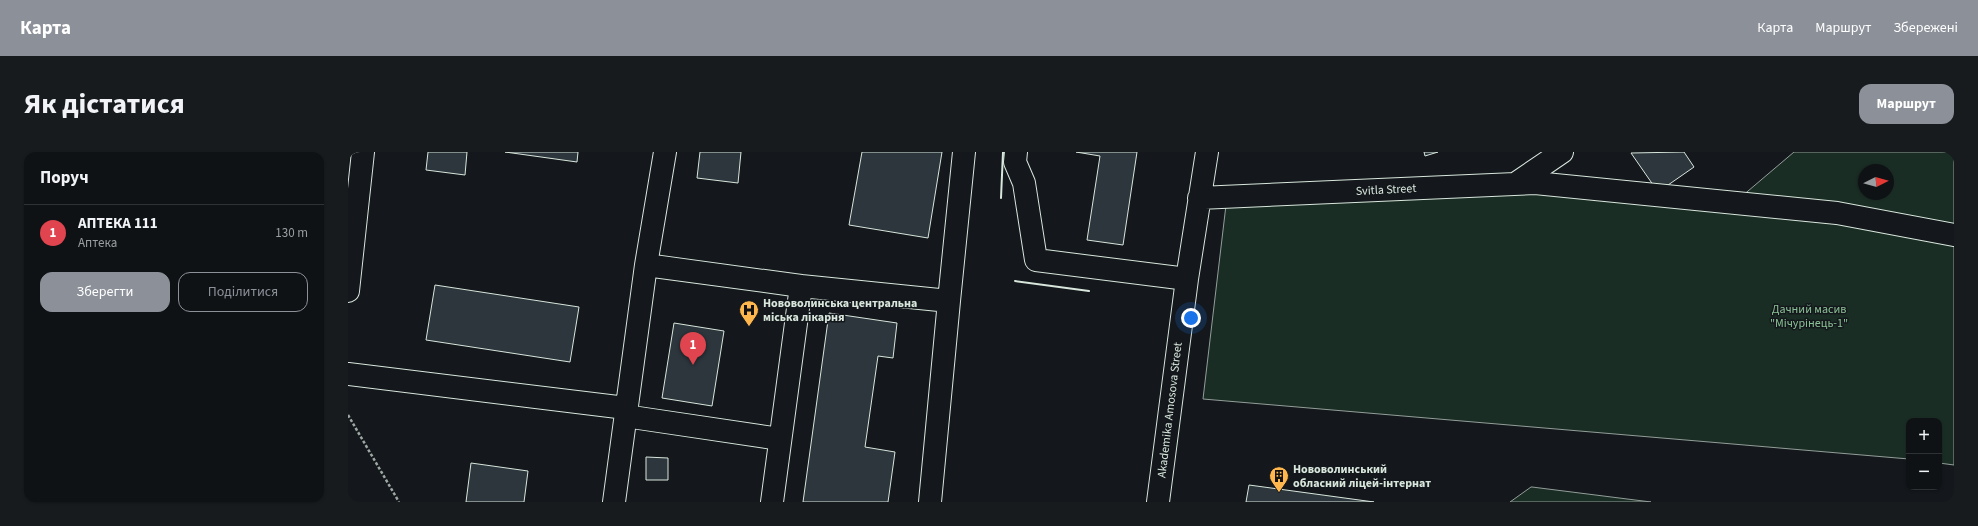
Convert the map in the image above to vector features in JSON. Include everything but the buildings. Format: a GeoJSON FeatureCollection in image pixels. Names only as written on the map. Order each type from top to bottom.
{"type":"FeatureCollection","features":[{"type":"Feature","properties":{"kind":"street"},"geometry":{"type":"LineString","coordinates":[[348,291],[363,152]]}},
{"type":"Feature","properties":{"kind":"street"},"geometry":{"type":"LineString","coordinates":[[614,502],[646,265],[664,152]]}},
{"type":"Feature","properties":{"kind":"street"},"geometry":{"type":"LineString","coordinates":[[930,502],[964,152]]}},
{"type":"Feature","properties":{"kind":"street"},"geometry":{"type":"LineString","coordinates":[[1016,152],[1015,162],[1024,183],[1036,260],[1187,279]]}},
{"type":"Feature","properties":{"kind":"street","name":"Akademika Amosova Street"},"geometry":{"type":"LineString","coordinates":[[1158,502],[1187,279],[1207,152]]}},
{"type":"Feature","properties":{"kind":"street"},"geometry":{"type":"LineString","coordinates":[[1515,184],[1562,152]]}},
{"type":"Feature","properties":{"kind":"street","name":"Svitla Street"},"geometry":{"type":"LineString","coordinates":[[1199,198],[1535,183],[1837,213],[1954,235]]}},
{"type":"Feature","properties":{"kind":"street"},"geometry":{"type":"LineString","coordinates":[[646,265],[801,286],[949,301]]}},
{"type":"Feature","properties":{"kind":"street"},"geometry":{"type":"LineString","coordinates":[[772,502],[801,286]]}},
{"type":"Feature","properties":{"kind":"street"},"geometry":{"type":"LineString","coordinates":[[348,374],[626,412],[780,439]]}},
{"type":"Feature","properties":{"kind":"path"},"geometry":{"type":"LineString","coordinates":[[348,415],[399,502]]}},
{"type":"Feature","properties":{"kind":"green space","name":"Дачний масив \"Мічурінець-1\""},"geometry":{"type":"Polygon","coordinates":[[[1794,152],[1954,152],[1954,465],[1942,463],[1942,418],[1906,418],[1906,459],[1203,399],[1226,205],[1531,193],[1728,208],[1794,152]]]}},
{"type":"Feature","properties":{"kind":"green space"},"geometry":{"type":"Polygon","coordinates":[[[1532,487],[1651,502],[1510,502],[1532,487]]]}},
{"type":"Feature","properties":{"kind":"wall"},"geometry":{"type":"LineString","coordinates":[[1001,198],[1003,152]]}},
{"type":"Feature","properties":{"kind":"wall"},"geometry":{"type":"LineString","coordinates":[[1015,281],[1089,291]]}},
{"type":"Feature","properties":{"kind":"place","name":"Нововолинська центральна міська лікарня"},"geometry":{"type":"Point","coordinates":[749,327]}},
{"type":"Feature","properties":{"kind":"place","name":"АПТЕКА 111"},"geometry":{"type":"Point","coordinates":[693,365]}},
{"type":"Feature","properties":{"kind":"place","name":"Нововолинський обласний ліцей-інтернат"},"geometry":{"type":"Point","coordinates":[1279,493]}}]}
